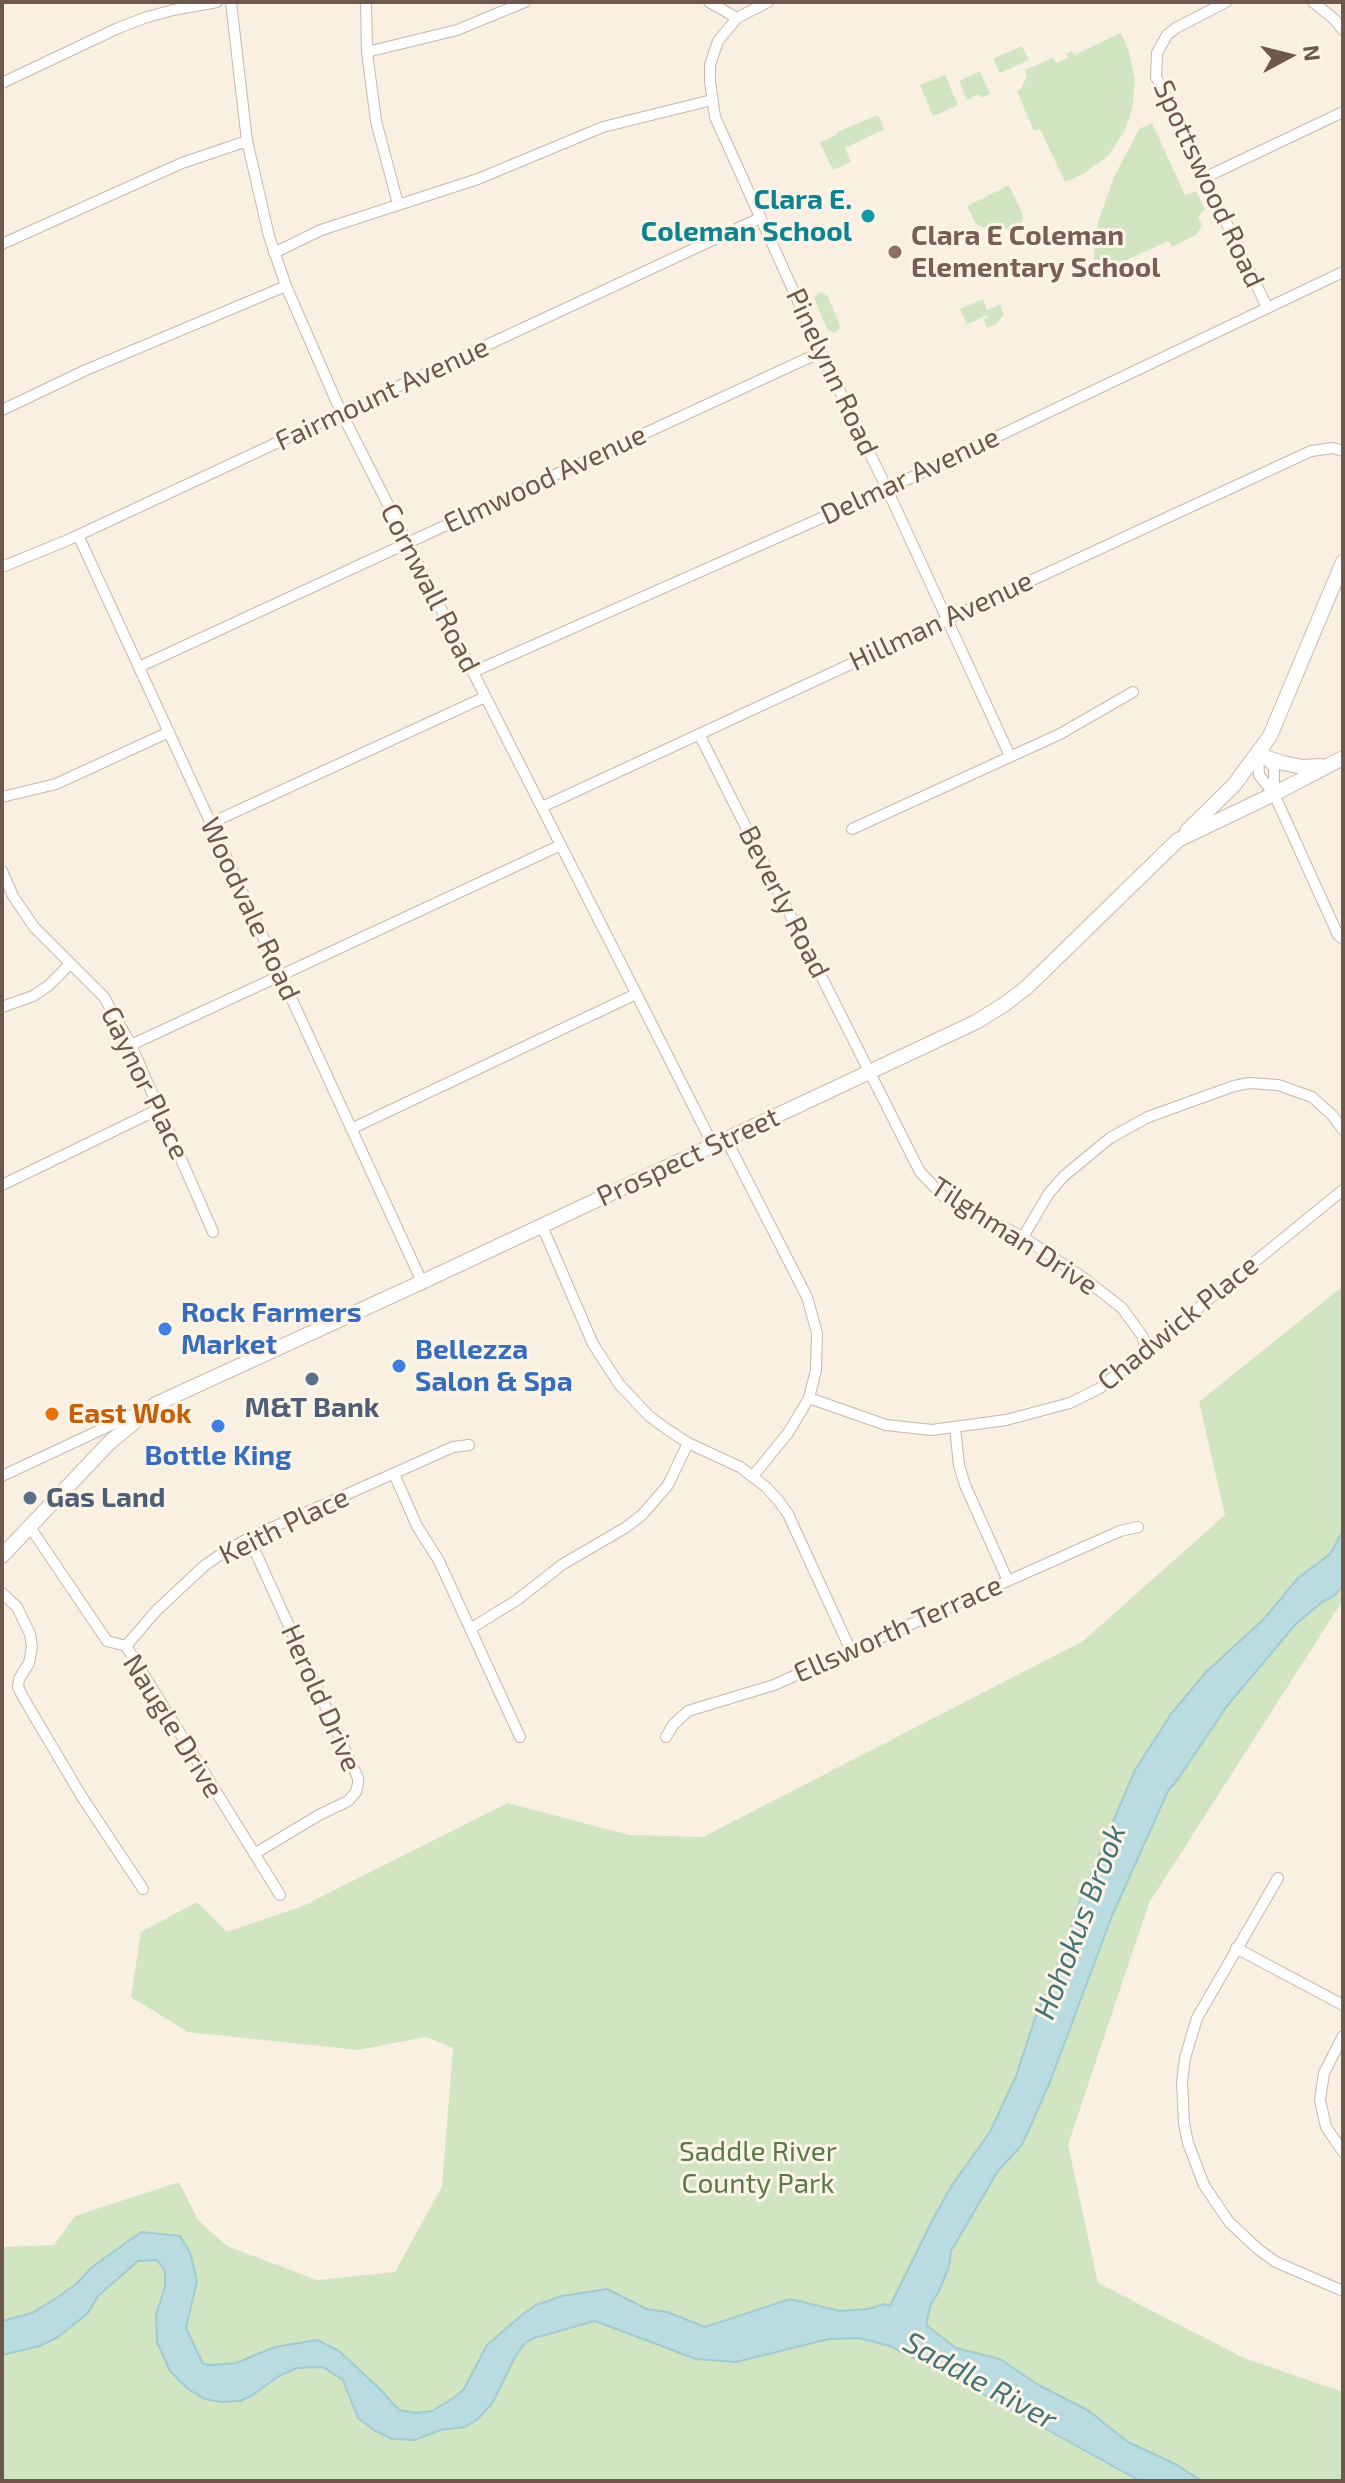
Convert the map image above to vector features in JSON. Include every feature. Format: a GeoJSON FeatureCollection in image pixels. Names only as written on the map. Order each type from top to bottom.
{"type":"FeatureCollection","features":[{"type":"Feature","properties":{"kind":"main road"},"geometry":{"type":"LineString","coordinates":[[1178,840],[1234,785],[1258,755],[1279,716],[1343,562]]}},
{"type":"Feature","properties":{"kind":"main road"},"geometry":{"type":"LineString","coordinates":[[1258,755],[1303,767],[1326,766]]}},
{"type":"Feature","properties":{"kind":"main road","name":"Prospect Street"},"geometry":{"type":"LineString","coordinates":[[156,1404],[976,1022],[1027,987],[1178,840],[1343,758]]}},
{"type":"Feature","properties":{"kind":"main road"},"geometry":{"type":"LineString","coordinates":[[2,1556],[109,1443],[156,1404]]}},
{"type":"Feature","properties":{"kind":"street"},"geometry":{"type":"LineString","coordinates":[[2,83],[144,18],[217,2]]}},
{"type":"Feature","properties":{"kind":"street","name":"Cornwall Road"},"geometry":{"type":"LineString","coordinates":[[231,2],[247,141],[256,188],[286,286],[341,412],[636,994],[807,1297],[813,1315],[818,1354],[809,1398],[788,1433],[753,1476]]}},
{"type":"Feature","properties":{"kind":"street"},"geometry":{"type":"LineString","coordinates":[[366,2],[367,52],[376,121],[398,204]]}},
{"type":"Feature","properties":{"kind":"street"},"geometry":{"type":"LineString","coordinates":[[367,52],[457,30],[525,2]]}},
{"type":"Feature","properties":{"kind":"street"},"geometry":{"type":"LineString","coordinates":[[709,2],[737,18]]}},
{"type":"Feature","properties":{"kind":"street","name":"Pinelynn Road"},"geometry":{"type":"LineString","coordinates":[[768,2],[737,18],[725,30],[713,53],[710,65],[715,117],[1010,756]]}},
{"type":"Feature","properties":{"kind":"street","name":"Spottswood Road"},"geometry":{"type":"LineString","coordinates":[[1226,2],[1167,35],[1155,63],[1156,77],[1267,307]]}},
{"type":"Feature","properties":{"kind":"street"},"geometry":{"type":"LineString","coordinates":[[1313,2],[1343,30]]}},
{"type":"Feature","properties":{"kind":"street"},"geometry":{"type":"LineString","coordinates":[[274,253],[321,230],[478,179],[603,127],[712,100]]}},
{"type":"Feature","properties":{"kind":"street"},"geometry":{"type":"LineString","coordinates":[[1204,178],[1343,112]]}},
{"type":"Feature","properties":{"kind":"street"},"geometry":{"type":"LineString","coordinates":[[2,244],[182,163],[247,141]]}},
{"type":"Feature","properties":{"kind":"street","name":"Fairmount Avenue"},"geometry":{"type":"LineString","coordinates":[[2,567],[41,553],[760,218]]}},
{"type":"Feature","properties":{"kind":"street","name":"Delmar Avenue"},"geometry":{"type":"LineString","coordinates":[[473,672],[887,489],[1343,272]]}},
{"type":"Feature","properties":{"kind":"street"},"geometry":{"type":"LineString","coordinates":[[2,410],[86,370],[286,286]]}},
{"type":"Feature","properties":{"kind":"street","name":"Elmwood Avenue"},"geometry":{"type":"LineString","coordinates":[[139,667],[821,352]]}},
{"type":"Feature","properties":{"kind":"street","name":"Hillman Avenue"},"geometry":{"type":"LineString","coordinates":[[542,807],[1311,451],[1333,448],[1343,451]]}},
{"type":"Feature","properties":{"kind":"street","name":"Woodvale Road"},"geometry":{"type":"LineString","coordinates":[[78,535],[422,1282]]}},
{"type":"Feature","properties":{"kind":"street"},"geometry":{"type":"LineString","coordinates":[[852,829],[1060,734],[1133,692]]}},
{"type":"Feature","properties":{"kind":"street"},"geometry":{"type":"LineString","coordinates":[[211,823],[485,697]]}},
{"type":"Feature","properties":{"kind":"street"},"geometry":{"type":"LineString","coordinates":[[2,797],[56,784],[169,732]]}},
{"type":"Feature","properties":{"kind":"street","name":"Beverly Road"},"geometry":{"type":"LineString","coordinates":[[699,734],[870,1071]]}},
{"type":"Feature","properties":{"kind":"street"},"geometry":{"type":"LineString","coordinates":[[1258,755],[1274,767],[1274,794],[1338,935],[1343,939]]}},
{"type":"Feature","properties":{"kind":"street"},"geometry":{"type":"LineString","coordinates":[[131,1045],[561,845]]}},
{"type":"Feature","properties":{"kind":"street","name":"Gaynor Place"},"geometry":{"type":"LineString","coordinates":[[2,871],[23,914],[104,997],[131,1045],[213,1232]]}},
{"type":"Feature","properties":{"kind":"street"},"geometry":{"type":"LineString","coordinates":[[2,1007],[33,996],[70,964]]}},
{"type":"Feature","properties":{"kind":"street"},"geometry":{"type":"LineString","coordinates":[[351,1129],[636,994]]}},
{"type":"Feature","properties":{"kind":"street","name":"Tilghman Drive"},"geometry":{"type":"LineString","coordinates":[[870,1071],[910,1157],[932,1186],[945,1198],[1023,1237],[1085,1279],[1122,1308],[1143,1337],[1145,1350]]}},
{"type":"Feature","properties":{"kind":"street"},"geometry":{"type":"LineString","coordinates":[[1023,1237],[1049,1193],[1064,1176],[1110,1138],[1148,1117],[1234,1086],[1249,1083],[1278,1085],[1312,1097],[1343,1130]]}},
{"type":"Feature","properties":{"kind":"street"},"geometry":{"type":"LineString","coordinates":[[2,1185],[159,1109]]}},
{"type":"Feature","properties":{"kind":"street","name":"Chadwick Place"},"geometry":{"type":"LineString","coordinates":[[809,1398],[886,1425],[909,1429],[955,1428],[1006,1420],[1070,1403],[1100,1388],[1343,1190]]}},
{"type":"Feature","properties":{"kind":"street"},"geometry":{"type":"LineString","coordinates":[[542,1226],[605,1365],[649,1416],[688,1443],[753,1476],[772,1493],[788,1514],[851,1651]]}},
{"type":"Feature","properties":{"kind":"street","name":"Prospect Street"},"geometry":{"type":"LineString","coordinates":[[2,1476],[156,1404]]}},
{"type":"Feature","properties":{"kind":"street"},"geometry":{"type":"LineString","coordinates":[[955,1428],[959,1465],[965,1485],[1008,1581]]}},
{"type":"Feature","properties":{"kind":"street"},"geometry":{"type":"LineString","coordinates":[[470,1629],[517,1600],[563,1564],[642,1515],[668,1485],[688,1443]]}},
{"type":"Feature","properties":{"kind":"street","name":"Keith Place"},"geometry":{"type":"LineString","coordinates":[[126,1646],[156,1611],[204,1566],[249,1538],[453,1447],[469,1445]]}},
{"type":"Feature","properties":{"kind":"street"},"geometry":{"type":"LineString","coordinates":[[394,1474],[417,1526],[439,1561],[520,1737]]}},
{"type":"Feature","properties":{"kind":"street","name":"Naugle Drive"},"geometry":{"type":"LineString","coordinates":[[30,1527],[107,1641],[126,1646],[280,1895]]}},
{"type":"Feature","properties":{"kind":"street","name":"Ellsworth Terrace"},"geometry":{"type":"LineString","coordinates":[[666,1737],[673,1725],[688,1711],[774,1685],[1120,1531],[1138,1527]]}},
{"type":"Feature","properties":{"kind":"street","name":"Herold Drive"},"geometry":{"type":"LineString","coordinates":[[249,1538],[358,1778],[356,1792],[348,1801],[254,1854]]}},
{"type":"Feature","properties":{"kind":"street"},"geometry":{"type":"LineString","coordinates":[[2,1593],[17,1607],[30,1634],[32,1647],[29,1663],[19,1679],[18,1687],[82,1797],[143,1889]]}},
{"type":"Feature","properties":{"kind":"street"},"geometry":{"type":"LineString","coordinates":[[1278,1878],[1204,2002],[1190,2037],[1182,2082],[1183,2113],[1196,2166],[1215,2203],[1244,2237],[1276,2262],[1343,2291]]}},
{"type":"Feature","properties":{"kind":"street"},"geometry":{"type":"LineString","coordinates":[[1236,1948],[1343,2005]]}},
{"type":"Feature","properties":{"kind":"street"},"geometry":{"type":"LineString","coordinates":[[1343,2036],[1324,2073],[1320,2100],[1326,2127],[1343,2152]]}},
{"type":"Feature","properties":{"kind":"green space"},"geometry":{"type":"Polygon","coordinates":[[[1121,33],[1129,51],[1135,81],[1132,110],[1124,132],[1108,156],[1083,174],[1065,182],[1040,129],[1034,131],[1017,91],[1027,76],[1025,70],[1053,58],[1056,63],[1068,58],[1066,54],[1072,51],[1074,55],[1121,33]]]}},
{"type":"Feature","properties":{"kind":"green space"},"geometry":{"type":"Polygon","coordinates":[[[1022,46],[1029,60],[1000,73],[993,59],[1022,46]]]}},
{"type":"Feature","properties":{"kind":"green space"},"geometry":{"type":"Polygon","coordinates":[[[980,71],[990,94],[981,98],[979,94],[967,100],[959,81],[980,71]]]}},
{"type":"Feature","properties":{"kind":"green space"},"geometry":{"type":"Polygon","coordinates":[[[945,75],[958,105],[933,116],[920,85],[945,75]]]}},
{"type":"Feature","properties":{"kind":"green space"},"geometry":{"type":"Polygon","coordinates":[[[878,115],[884,129],[845,148],[851,162],[833,170],[820,143],[837,132],[878,115]]]}},
{"type":"Feature","properties":{"kind":"green space"},"geometry":{"type":"Polygon","coordinates":[[[1152,123],[1185,195],[1196,191],[1205,209],[1198,217],[1202,225],[1196,235],[1172,247],[1168,241],[1095,275],[1094,243],[1098,222],[1114,177],[1139,129],[1152,123]]]}},
{"type":"Feature","properties":{"kind":"green space"},"geometry":{"type":"Polygon","coordinates":[[[1009,185],[1023,215],[1022,222],[995,233],[976,224],[967,206],[1009,185]]]}},
{"type":"Feature","properties":{"kind":"green space"},"geometry":{"type":"Polygon","coordinates":[[[820,292],[827,295],[838,320],[840,328],[835,333],[827,329],[817,306],[814,297],[820,292]]]}},
{"type":"Feature","properties":{"kind":"green space"},"geometry":{"type":"Polygon","coordinates":[[[983,299],[987,310],[1000,304],[1004,315],[987,328],[983,319],[988,315],[967,324],[960,309],[983,299]]]}},
{"type":"Feature","properties":{"kind":"green space","name":"Saddle River County Park"},"geometry":{"type":"Polygon","coordinates":[[[1343,1286],[1343,1600],[1149,1903],[1068,2145],[1098,2283],[1244,2358],[1343,2392],[1343,2481],[2,2481],[2,2247],[54,2245],[75,2216],[179,2182],[198,2220],[227,2246],[317,2280],[395,2272],[442,2186],[453,2048],[426,2037],[358,2050],[188,2032],[131,1997],[141,1932],[197,1902],[227,1932],[303,1906],[508,1803],[629,1835],[703,1837],[1083,1641],[1225,1515],[1199,1402],[1343,1286]]]}},
{"type":"Feature","properties":{"kind":"water"},"geometry":{"type":"Polygon","coordinates":[[[1343,1531],[1343,1585],[1335,1595],[1295,1625],[1227,1706],[1168,1791],[1112,1916],[1050,2082],[1022,2145],[998,2171],[951,2251],[949,2267],[931,2304],[926,2325],[956,2348],[1000,2359],[1037,2384],[1089,2411],[1128,2442],[1175,2464],[1202,2481],[1140,2481],[890,2346],[859,2338],[829,2339],[736,2362],[696,2359],[595,2321],[525,2343],[493,2402],[478,2419],[465,2427],[441,2430],[414,2440],[392,2439],[358,2418],[343,2380],[323,2367],[297,2368],[240,2401],[205,2399],[188,2389],[170,2371],[157,2342],[156,2315],[165,2287],[165,2271],[157,2260],[138,2261],[98,2296],[88,2313],[58,2337],[40,2346],[2,2355],[2,2321],[32,2313],[55,2299],[92,2267],[141,2232],[180,2236],[190,2252],[197,2281],[186,2328],[203,2364],[236,2363],[275,2347],[317,2340],[339,2351],[399,2410],[416,2413],[432,2411],[455,2397],[464,2389],[487,2345],[536,2305],[562,2296],[607,2289],[647,2309],[667,2312],[705,2327],[790,2299],[840,2311],[885,2304],[890,2306],[952,2185],[990,2132],[1016,2076],[1080,1900],[1135,1770],[1171,1714],[1206,1672],[1265,1618],[1298,1578],[1330,1554],[1343,1531]]]}},
{"type":"Feature","properties":{"kind":"place","name":"Clara E. Coleman School"},"geometry":{"type":"Point","coordinates":[868,216]}},
{"type":"Feature","properties":{"kind":"place","name":"Clara E Coleman Elementary School"},"geometry":{"type":"Point","coordinates":[895,252]}},
{"type":"Feature","properties":{"kind":"place","name":"Rock Farmers Market"},"geometry":{"type":"Point","coordinates":[165,1329]}},
{"type":"Feature","properties":{"kind":"place","name":"Bellezza Salon & Spa"},"geometry":{"type":"Point","coordinates":[399,1366]}},
{"type":"Feature","properties":{"kind":"place","name":"M&T Bank"},"geometry":{"type":"Point","coordinates":[312,1379]}},
{"type":"Feature","properties":{"kind":"place","name":"East Wok"},"geometry":{"type":"Point","coordinates":[52,1414]}},
{"type":"Feature","properties":{"kind":"place","name":"Bottle King"},"geometry":{"type":"Point","coordinates":[218,1426]}},
{"type":"Feature","properties":{"kind":"place","name":"Gas Land"},"geometry":{"type":"Point","coordinates":[30,1498]}},
{"type":"Feature","properties":{"kind":"water label","name":"Hohokus Brook"},"geometry":{"type":"Point","coordinates":[1080,1922]}},
{"type":"Feature","properties":{"kind":"water label","name":"Saddle River"},"geometry":{"type":"Point","coordinates":[980,2381]}}]}
